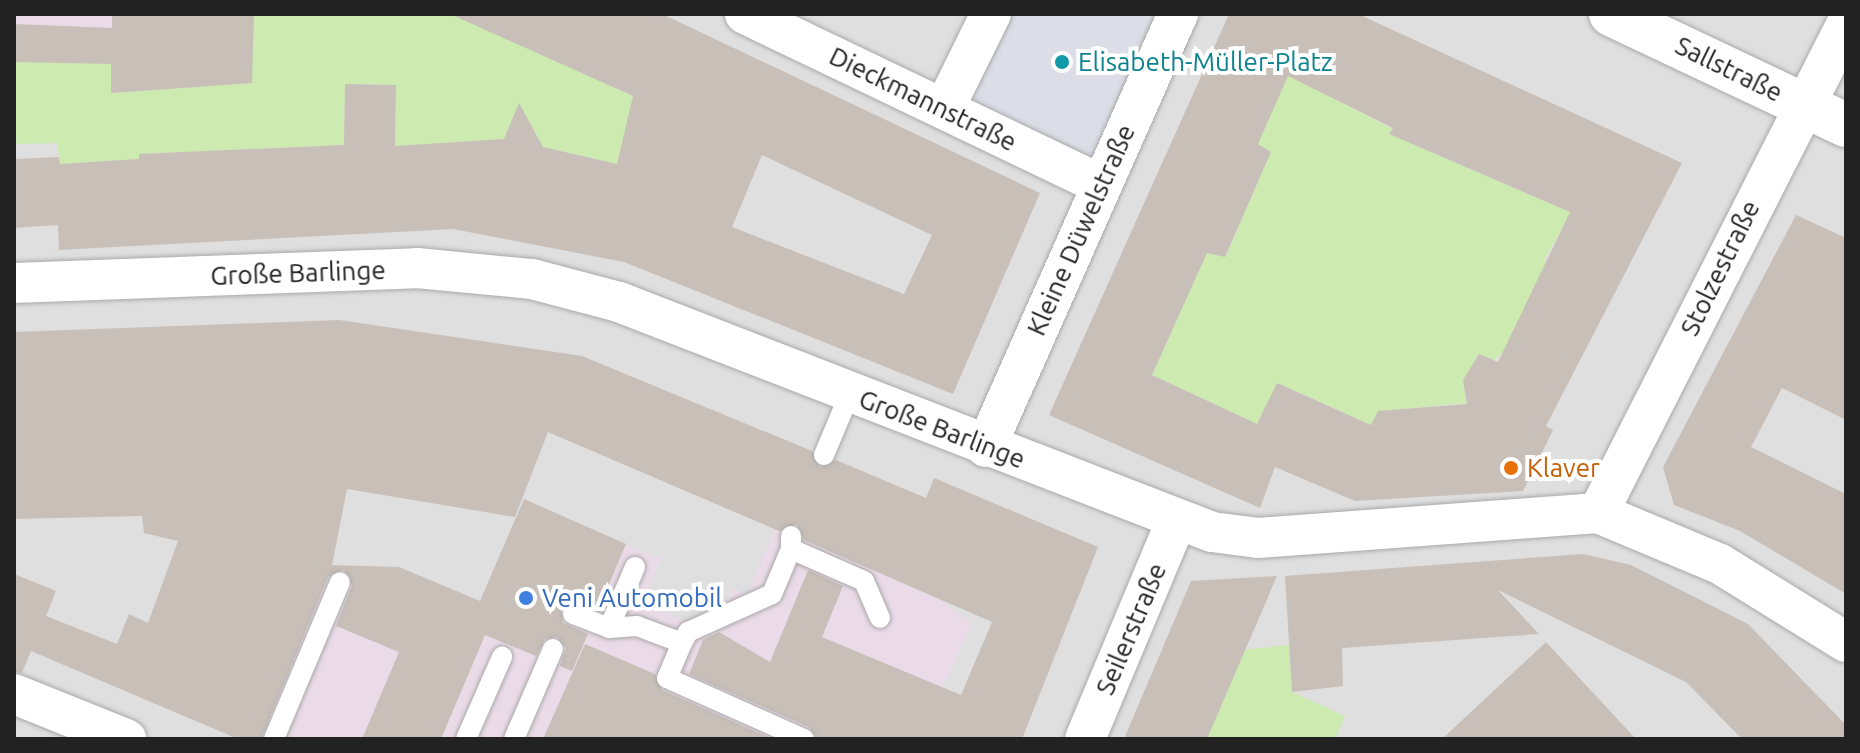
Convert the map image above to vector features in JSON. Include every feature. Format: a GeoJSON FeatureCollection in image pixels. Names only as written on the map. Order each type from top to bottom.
{"type":"FeatureCollection","features":[{"type":"Feature","properties":{"kind":"street","name":"Dieckmannstraße"},"geometry":{"type":"LineString","coordinates":[[745,14],[1100,184]]}},
{"type":"Feature","properties":{"kind":"street"},"geometry":{"type":"LineString","coordinates":[[944,109],[991,14]]}},
{"type":"Feature","properties":{"kind":"street","name":"Kleine Düwelstraße"},"geometry":{"type":"LineString","coordinates":[[986,447],[1178,14]]}},
{"type":"Feature","properties":{"kind":"street","name":"Sallstraße"},"geometry":{"type":"LineString","coordinates":[[1611,14],[1846,125]]}},
{"type":"Feature","properties":{"kind":"street","name":"Stolzestraße"},"geometry":{"type":"LineString","coordinates":[[1598,513],[1803,104],[1846,25]]}},
{"type":"Feature","properties":{"kind":"street","name":"Große Barlinge"},"geometry":{"type":"LineString","coordinates":[[14,283],[476,270],[619,302],[1177,519],[1258,538],[1598,513],[1720,564],[1846,642]]}},
{"type":"Feature","properties":{"kind":"street","name":"Seilerstraße"},"geometry":{"type":"LineString","coordinates":[[1085,739],[1177,519]]}},
{"type":"Feature","properties":{"kind":"street"},"geometry":{"type":"LineString","coordinates":[[14,694],[126,739]]}},
{"type":"Feature","properties":{"kind":"lane"},"geometry":{"type":"LineString","coordinates":[[824,455],[850,393]]}},
{"type":"Feature","properties":{"kind":"lane"},"geometry":{"type":"LineString","coordinates":[[804,739],[667,678],[688,632],[772,594],[791,542],[864,581],[880,618]]}},
{"type":"Feature","properties":{"kind":"lane"},"geometry":{"type":"LineString","coordinates":[[609,628],[635,567]]}},
{"type":"Feature","properties":{"kind":"lane"},"geometry":{"type":"LineString","coordinates":[[274,739],[340,582]]}},
{"type":"Feature","properties":{"kind":"lane"},"geometry":{"type":"LineString","coordinates":[[573,614],[609,628],[637,626],[682,643]]}},
{"type":"Feature","properties":{"kind":"lane"},"geometry":{"type":"LineString","coordinates":[[514,739],[553,649]]}},
{"type":"Feature","properties":{"kind":"lane"},"geometry":{"type":"LineString","coordinates":[[466,739],[502,657]]}},
{"type":"Feature","properties":{"kind":"shaded area"},"geometry":{"type":"Polygon","coordinates":[[[14,14],[1846,14],[1846,739],[14,739],[14,14]]]}},
{"type":"Feature","properties":{"kind":"shaded area"},"geometry":{"type":"Polygon","coordinates":[[[14,14],[112,14],[111,63],[88,64],[87,27],[14,24],[14,14]]]}},
{"type":"Feature","properties":{"kind":"shaded area","name":"Elisabeth-Müller-Platz"},"geometry":{"type":"Polygon","coordinates":[[[991,14],[1178,14],[1100,184],[944,109],[991,14]]]}},
{"type":"Feature","properties":{"kind":"shaded area"},"geometry":{"type":"Polygon","coordinates":[[[589,529],[661,559],[641,603],[686,622],[725,605],[733,589],[747,595],[775,529],[894,573],[893,580],[940,600],[971,624],[919,739],[238,739],[315,564],[385,567],[356,634],[433,667],[464,594],[540,626],[589,529]]]}},
{"type":"Feature","properties":{"kind":"green space"},"geometry":{"type":"Polygon","coordinates":[[[254,14],[452,14],[635,97],[617,164],[504,139],[383,147],[396,116],[396,85],[345,84],[344,145],[140,154],[139,159],[60,164],[57,143],[14,144],[14,62],[111,63],[111,93],[251,83],[254,14]]]}},
{"type":"Feature","properties":{"kind":"green space"},"geometry":{"type":"Polygon","coordinates":[[[1273,60],[1307,78],[1307,85],[1393,129],[1389,134],[1553,205],[1586,210],[1562,229],[1544,260],[1550,264],[1503,353],[1494,360],[1479,354],[1463,380],[1467,403],[1378,411],[1371,425],[1278,383],[1257,424],[1152,375],[1207,253],[1226,256],[1271,152],[1258,144],[1279,96],[1273,60]]]}},
{"type":"Feature","properties":{"kind":"green space"},"geometry":{"type":"Polygon","coordinates":[[[1289,645],[1292,692],[1345,716],[1335,739],[1205,739],[1234,651],[1289,645]]]}},
{"type":"Feature","properties":{"kind":"building"},"geometry":{"type":"Polygon","coordinates":[[[254,14],[252,83],[111,93],[111,64],[14,62],[14,24],[112,28],[112,16],[254,14]]]}},
{"type":"Feature","properties":{"kind":"building"},"geometry":{"type":"Polygon","coordinates":[[[450,14],[662,14],[1040,193],[953,394],[624,262],[453,229],[59,250],[58,225],[14,228],[14,159],[59,157],[60,164],[139,159],[139,154],[344,145],[345,84],[396,85],[395,146],[504,139],[519,103],[543,147],[617,164],[633,96],[450,14]],[[762,155],[732,227],[904,294],[932,235],[762,155]]]}},
{"type":"Feature","properties":{"kind":"building"},"geometry":{"type":"Polygon","coordinates":[[[1229,14],[1358,14],[1682,163],[1546,426],[1553,430],[1523,491],[1355,501],[1275,467],[1260,508],[1049,415],[1229,14]],[[1288,76],[1258,144],[1271,152],[1225,257],[1207,253],[1152,375],[1257,424],[1277,383],[1371,425],[1378,411],[1467,404],[1463,380],[1479,354],[1498,362],[1570,212],[1389,134],[1393,128],[1288,76]]]}},
{"type":"Feature","properties":{"kind":"building"},"geometry":{"type":"Polygon","coordinates":[[[1796,215],[1846,238],[1846,420],[1782,388],[1751,447],[1846,494],[1846,594],[1740,531],[1674,505],[1663,467],[1796,215]]]}},
{"type":"Feature","properties":{"kind":"building"},"geometry":{"type":"Polygon","coordinates":[[[339,320],[582,356],[812,451],[820,467],[836,460],[926,498],[934,478],[1098,547],[1022,739],[817,739],[809,727],[689,674],[703,640],[719,632],[770,662],[808,570],[843,586],[822,637],[961,695],[992,622],[804,540],[797,524],[779,531],[548,432],[515,517],[347,489],[332,565],[399,567],[480,601],[524,499],[626,544],[598,610],[572,601],[561,609],[563,623],[588,634],[572,671],[560,666],[566,648],[557,637],[545,639],[536,656],[485,635],[441,739],[362,739],[399,652],[336,626],[352,586],[344,570],[328,577],[261,739],[238,739],[31,651],[22,673],[14,672],[14,574],[56,591],[46,616],[117,644],[129,614],[148,623],[178,541],[144,533],[142,516],[14,519],[14,332],[339,320]]]}},
{"type":"Feature","properties":{"kind":"building"},"geometry":{"type":"Polygon","coordinates":[[[1583,554],[1631,565],[1748,624],[1846,725],[1846,739],[1742,739],[1686,682],[1498,590],[1539,634],[1342,648],[1343,686],[1292,692],[1285,576],[1583,554]]]}},
{"type":"Feature","properties":{"kind":"building"},"geometry":{"type":"Polygon","coordinates":[[[1277,576],[1207,739],[1124,739],[1191,581],[1277,576]]]}},
{"type":"Feature","properties":{"kind":"building"},"geometry":{"type":"Polygon","coordinates":[[[1546,642],[1636,739],[1442,739],[1546,642]]]}},
{"type":"Feature","properties":{"kind":"building"},"geometry":{"type":"Polygon","coordinates":[[[585,644],[655,674],[662,690],[772,739],[543,739],[585,644]]]}},
{"type":"Feature","properties":{"kind":"place","name":"Elisabeth-Müller-Platz"},"geometry":{"type":"Point","coordinates":[1062,62]}},
{"type":"Feature","properties":{"kind":"place","name":"Klaver"},"geometry":{"type":"Point","coordinates":[1511,468]}},
{"type":"Feature","properties":{"kind":"place","name":"Veni Automobil"},"geometry":{"type":"Point","coordinates":[526,598]}}]}
